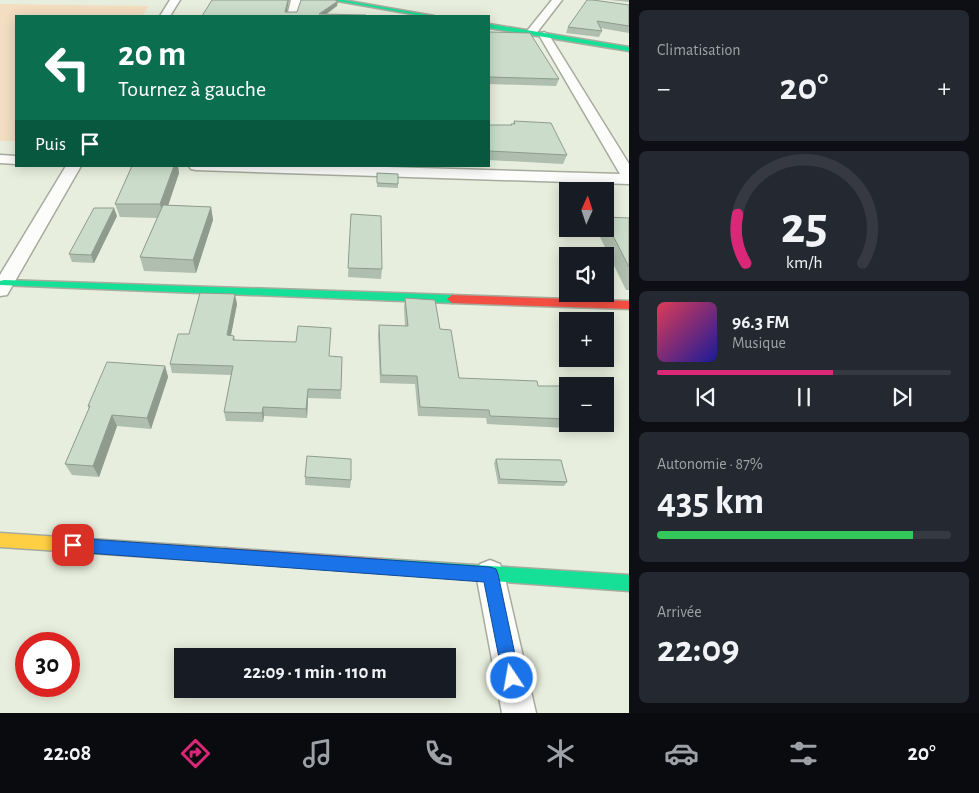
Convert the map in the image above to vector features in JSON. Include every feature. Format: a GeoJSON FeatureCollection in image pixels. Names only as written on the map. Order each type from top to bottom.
{"type":"FeatureCollection","features":[{"type":"Feature","properties":{"kind":"street"},"geometry":{"type":"LineString","coordinates":[[166,15],[175,0]]}},
{"type":"Feature","properties":{"kind":"street"},"geometry":{"type":"LineString","coordinates":[[292,15],[296,0]]}},
{"type":"Feature","properties":{"kind":"street"},"geometry":{"type":"LineString","coordinates":[[334,0],[402,14],[416,15]]}},
{"type":"Feature","properties":{"kind":"street"},"geometry":{"type":"LineString","coordinates":[[538,34],[557,0]]}},
{"type":"Feature","properties":{"kind":"street"},"geometry":{"type":"LineString","coordinates":[[490,26],[629,49]]}},
{"type":"Feature","properties":{"kind":"street"},"geometry":{"type":"LineString","coordinates":[[538,34],[629,178]]}},
{"type":"Feature","properties":{"kind":"street"},"geometry":{"type":"LineString","coordinates":[[0,159],[15,160]]}},
{"type":"Feature","properties":{"kind":"street"},"geometry":{"type":"LineString","coordinates":[[73,167],[2,286],[629,305]]}},
{"type":"Feature","properties":{"kind":"street"},"geometry":{"type":"LineString","coordinates":[[254,167],[426,170],[629,178]]}},
{"type":"Feature","properties":{"kind":"street"},"geometry":{"type":"LineString","coordinates":[[0,540],[629,584]]}},
{"type":"Feature","properties":{"kind":"street"},"geometry":{"type":"LineString","coordinates":[[490,574],[519,713]]}},
{"type":"Feature","properties":{"kind":"shaded area"},"geometry":{"type":"Polygon","coordinates":[[[0,4],[149,6],[143,15],[15,15],[15,141],[0,141],[0,4]]]}},
{"type":"Feature","properties":{"kind":"building"},"geometry":{"type":"Polygon","coordinates":[[[212,0],[288,0],[285,12],[297,12],[301,0],[335,0],[338,1],[319,14],[366,15],[203,15],[212,0]]]}},
{"type":"Feature","properties":{"kind":"building"},"geometry":{"type":"Polygon","coordinates":[[[587,0],[629,5],[629,26],[597,21],[602,31],[568,27],[587,0]]]}},
{"type":"Feature","properties":{"kind":"building"},"geometry":{"type":"Polygon","coordinates":[[[490,32],[530,33],[559,79],[490,77],[490,32]]]}},
{"type":"Feature","properties":{"kind":"building"},"geometry":{"type":"Polygon","coordinates":[[[514,121],[551,123],[567,155],[490,151],[490,125],[515,124],[514,121]]]}},
{"type":"Feature","properties":{"kind":"building"},"geometry":{"type":"Polygon","coordinates":[[[132,167],[174,167],[160,204],[115,204],[132,167]]]}},
{"type":"Feature","properties":{"kind":"building"},"geometry":{"type":"Polygon","coordinates":[[[377,173],[398,174],[398,184],[377,183],[377,173]]]}},
{"type":"Feature","properties":{"kind":"building"},"geometry":{"type":"Polygon","coordinates":[[[163,205],[211,207],[193,260],[140,257],[163,205]]]}},
{"type":"Feature","properties":{"kind":"building"},"geometry":{"type":"Polygon","coordinates":[[[94,208],[114,208],[91,255],[69,254],[94,208]]]}},
{"type":"Feature","properties":{"kind":"building"},"geometry":{"type":"Polygon","coordinates":[[[351,214],[381,216],[382,269],[348,268],[351,214]]]}},
{"type":"Feature","properties":{"kind":"building"},"geometry":{"type":"Polygon","coordinates":[[[614,217],[629,218],[629,267],[614,238],[614,217]]]}},
{"type":"Feature","properties":{"kind":"building"},"geometry":{"type":"Polygon","coordinates":[[[200,293],[235,294],[227,335],[234,336],[233,340],[296,342],[298,326],[331,328],[329,356],[342,357],[341,390],[308,389],[306,409],[263,407],[262,413],[224,412],[233,366],[170,364],[178,334],[189,334],[200,293]]]}},
{"type":"Feature","properties":{"kind":"building"},"geometry":{"type":"Polygon","coordinates":[[[405,298],[435,300],[440,329],[451,330],[459,378],[537,381],[538,386],[559,386],[559,419],[490,416],[489,410],[420,407],[417,376],[381,375],[379,325],[408,326],[405,298]]]}},
{"type":"Feature","properties":{"kind":"building"},"geometry":{"type":"Polygon","coordinates":[[[107,362],[165,366],[147,418],[112,415],[93,466],[65,464],[90,406],[88,406],[107,362]]]}},
{"type":"Feature","properties":{"kind":"building"},"geometry":{"type":"Polygon","coordinates":[[[307,456],[351,459],[351,480],[305,477],[307,456]]]}},
{"type":"Feature","properties":{"kind":"building"},"geometry":{"type":"Polygon","coordinates":[[[496,459],[561,460],[567,482],[500,479],[496,459]]]}},
{"type":"Feature","properties":{"kind":"traffic: fast"},"geometry":{"type":"LineString","coordinates":[[334,0],[425,15]]}},
{"type":"Feature","properties":{"kind":"traffic: fast"},"geometry":{"type":"LineString","coordinates":[[490,26],[629,49]]}},
{"type":"Feature","properties":{"kind":"traffic: fast"},"geometry":{"type":"LineString","coordinates":[[4,283],[452,299]]}},
{"type":"Feature","properties":{"kind":"traffic: fast"},"geometry":{"type":"LineString","coordinates":[[382,566],[629,583]]}},
{"type":"Feature","properties":{"kind":"traffic: slow"},"geometry":{"type":"LineString","coordinates":[[0,540],[225,555]]}},
{"type":"Feature","properties":{"kind":"traffic: jam"},"geometry":{"type":"LineString","coordinates":[[452,299],[629,305]]}},
{"type":"Feature","properties":{"kind":"traffic: jam"},"geometry":{"type":"LineString","coordinates":[[225,555],[382,566]]}},
{"type":"Feature","properties":{"kind":"route"},"geometry":{"type":"LineString","coordinates":[[73,545],[490,574],[512,678]]}}]}
